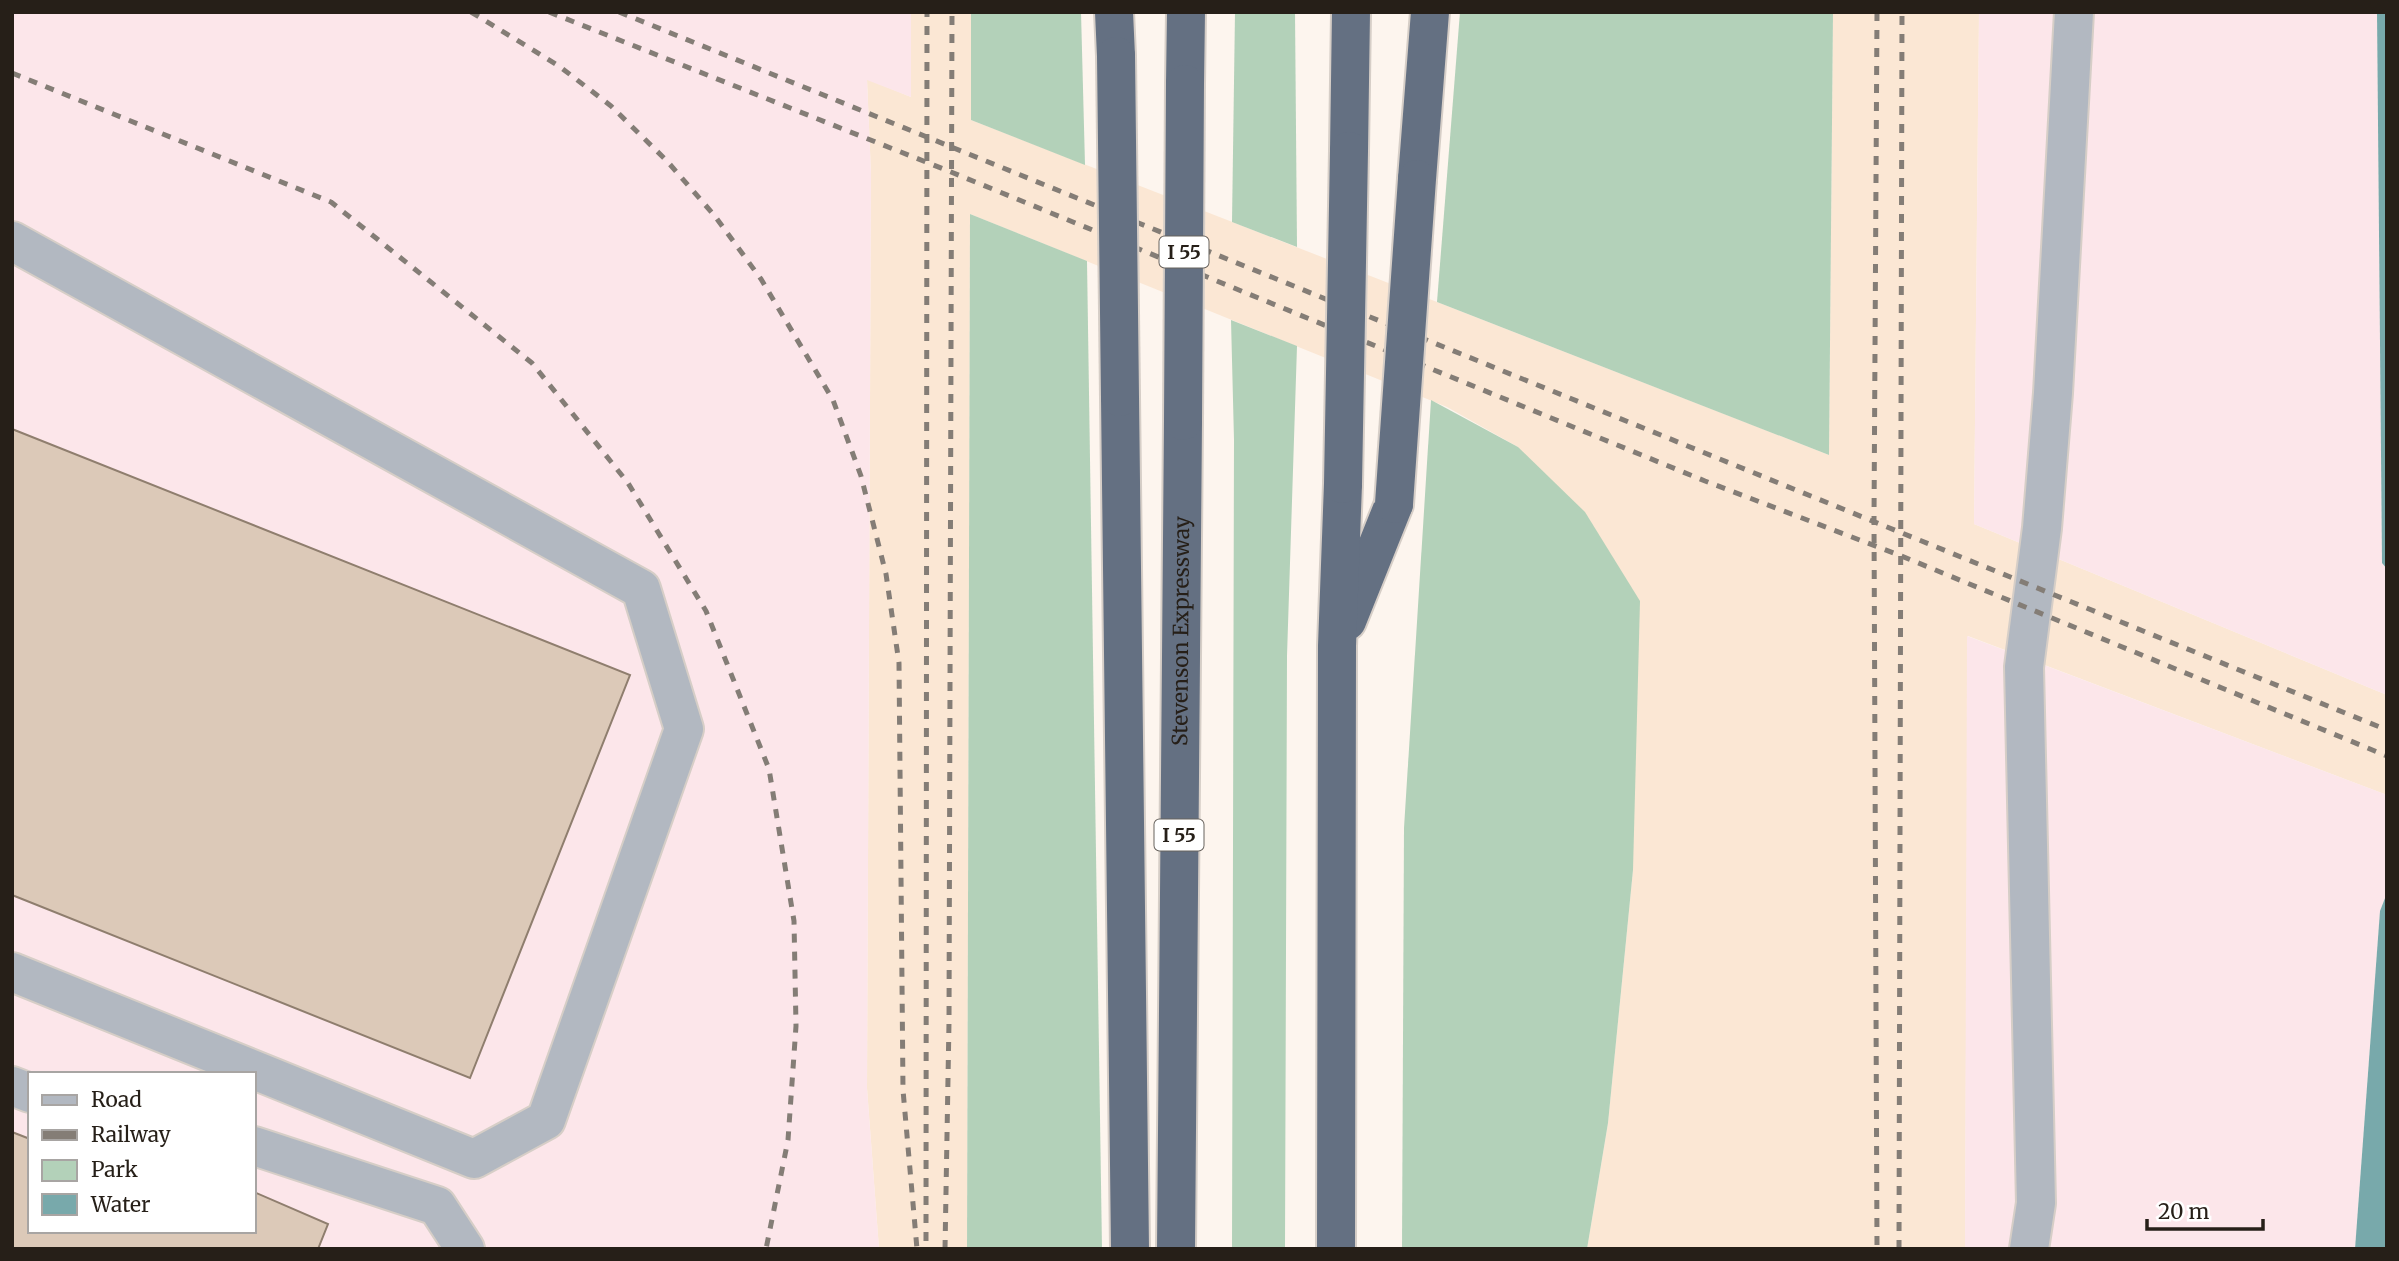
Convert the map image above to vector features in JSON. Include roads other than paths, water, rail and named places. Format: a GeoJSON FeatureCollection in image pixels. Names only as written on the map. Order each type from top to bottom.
{"type":"FeatureCollection","features":[{"type":"Feature","properties":{"kind":"highway"},"geometry":{"type":"LineString","coordinates":[[1114,12],[1130,1249]]}},
{"type":"Feature","properties":{"kind":"highway","name":"Stevenson Expressway"},"geometry":{"type":"LineString","coordinates":[[1176,1249],[1186,12]]}},
{"type":"Feature","properties":{"kind":"highway"},"geometry":{"type":"LineString","coordinates":[[1336,1249],[1337,646],[1343,484],[1351,12]]}},
{"type":"Feature","properties":{"kind":"highway"},"geometry":{"type":"LineString","coordinates":[[1337,646],[1394,504],[1430,12]]}},
{"type":"Feature","properties":{"kind":"lane"},"geometry":{"type":"LineString","coordinates":[[2029,1249],[2036,1203],[2024,667],[2042,528],[2053,393],[2074,12]]}},
{"type":"Feature","properties":{"kind":"lane"},"geometry":{"type":"LineString","coordinates":[[12,241],[641,589],[684,729],[546,1119],[474,1158],[12,972]]}},
{"type":"Feature","properties":{"kind":"lane"},"geometry":{"type":"LineString","coordinates":[[256,1147],[437,1206],[465,1249]]}},
{"type":"Feature","properties":{"kind":"water"},"geometry":{"type":"Polygon","coordinates":[[[2377,12],[2387,12],[2387,569],[2382,563],[2377,12]]]}},
{"type":"Feature","properties":{"kind":"water"},"geometry":{"type":"Polygon","coordinates":[[[2387,893],[2387,1249],[2355,1249],[2380,911],[2387,893]]]}},
{"type":"Feature","properties":{"kind":"railway"},"geometry":{"type":"LineString","coordinates":[[471,12],[559,66],[611,106],[667,161],[714,215],[761,279],[833,400],[861,476],[886,574],[899,663],[903,1090],[917,1249]]}},
{"type":"Feature","properties":{"kind":"railway"},"geometry":{"type":"LineString","coordinates":[[549,12],[951,172],[1705,481],[1899,555],[2387,756]]}},
{"type":"Feature","properties":{"kind":"railway"},"geometry":{"type":"LineString","coordinates":[[619,12],[2387,730]]}},
{"type":"Feature","properties":{"kind":"railway"},"geometry":{"type":"LineString","coordinates":[[926,1241],[927,12]]}},
{"type":"Feature","properties":{"kind":"railway"},"geometry":{"type":"LineString","coordinates":[[945,1249],[949,1022],[952,12]]}},
{"type":"Feature","properties":{"kind":"railway"},"geometry":{"type":"LineString","coordinates":[[1877,12],[1874,520],[1877,1249]]}},
{"type":"Feature","properties":{"kind":"railway"},"geometry":{"type":"LineString","coordinates":[[1899,1249],[1902,12]]}},
{"type":"Feature","properties":{"kind":"railway"},"geometry":{"type":"LineString","coordinates":[[12,73],[331,202],[532,363],[628,483],[706,611],[769,769],[794,921],[796,1026],[788,1140],[766,1249]]}}]}
